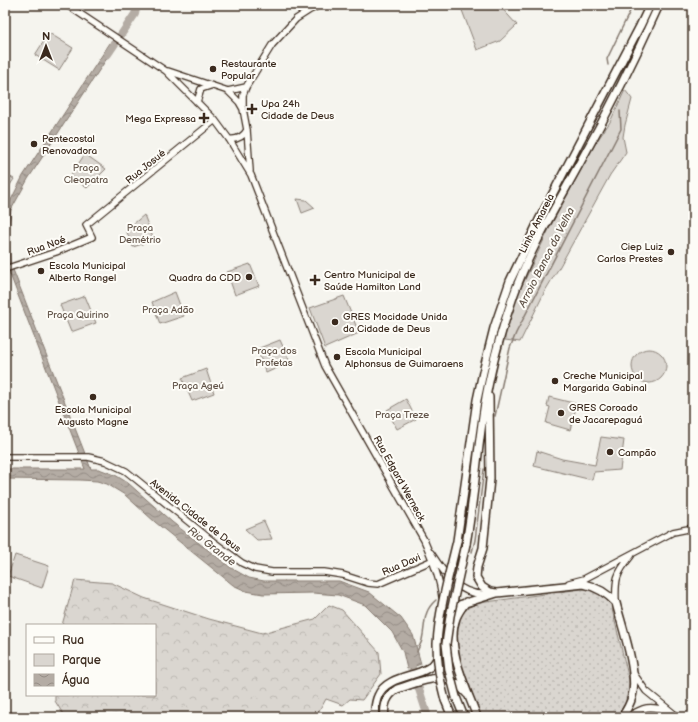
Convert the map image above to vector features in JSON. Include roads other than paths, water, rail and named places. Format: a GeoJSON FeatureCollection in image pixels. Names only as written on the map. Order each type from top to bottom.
{"type":"FeatureCollection","features":[{"type":"Feature","properties":{"kind":"highway","name":"Linha Amarela"},"geometry":{"type":"LineString","coordinates":[[472,466],[477,400],[494,328],[510,281],[536,225],[650,5]]}},
{"type":"Feature","properties":{"kind":"highway","name":"Linha Amarela"},"geometry":{"type":"LineString","coordinates":[[472,466],[490,378],[501,333],[514,293],[544,227],[636,56],[659,5]]}},
{"type":"Feature","properties":{"kind":"highway"},"geometry":{"type":"LineString","coordinates":[[490,378],[490,479],[483,548],[477,567],[476,577],[482,587],[490,592],[497,593]]}},
{"type":"Feature","properties":{"kind":"highway"},"geometry":{"type":"LineString","coordinates":[[452,717],[445,700],[441,684],[437,645],[442,610],[472,466]]}},
{"type":"Feature","properties":{"kind":"highway"},"geometry":{"type":"LineString","coordinates":[[464,717],[452,685],[446,644],[450,616],[471,516],[472,466]]}},
{"type":"Feature","properties":{"kind":"highway"},"geometry":{"type":"LineString","coordinates":[[444,620],[450,610],[466,602],[497,593],[584,584],[592,586],[608,595],[616,603],[634,674],[632,697],[622,717]]}},
{"type":"Feature","properties":{"kind":"highway"},"geometry":{"type":"LineString","coordinates":[[466,602],[456,619],[453,643],[455,655],[477,717]]}},
{"type":"Feature","properties":{"kind":"highway","name":"Rua Edgard Werneck"},"geometry":{"type":"LineString","coordinates":[[374,717],[377,696],[383,688],[392,682],[424,670],[434,664],[437,660],[444,620]]}},
{"type":"Feature","properties":{"kind":"highway"},"geometry":{"type":"LineString","coordinates":[[385,717],[384,710],[387,698],[397,689],[428,679],[438,678],[453,681],[463,688],[470,699]]}},
{"type":"Feature","properties":{"kind":"main road"},"geometry":{"type":"LineString","coordinates":[[67,5],[166,71],[215,120],[229,139],[250,173]]}},
{"type":"Feature","properties":{"kind":"main road"},"geometry":{"type":"LineString","coordinates":[[250,173],[248,130],[243,109],[243,95],[272,45],[296,19],[320,5]]}},
{"type":"Feature","properties":{"kind":"main road"},"geometry":{"type":"LineString","coordinates":[[166,71],[228,91],[246,88]]}},
{"type":"Feature","properties":{"kind":"main road"},"geometry":{"type":"LineString","coordinates":[[197,102],[201,89],[210,86]]}},
{"type":"Feature","properties":{"kind":"main road"},"geometry":{"type":"LineString","coordinates":[[228,91],[239,102],[243,109]]}},
{"type":"Feature","properties":{"kind":"main road","name":"Rua Josué"},"geometry":{"type":"LineString","coordinates":[[92,237],[86,225],[215,120]]}},
{"type":"Feature","properties":{"kind":"main road"},"geometry":{"type":"LineString","coordinates":[[229,139],[238,138],[244,135],[248,130]]}},
{"type":"Feature","properties":{"kind":"main road","name":"Rua Edgard Werneck"},"geometry":{"type":"LineString","coordinates":[[250,173],[325,366],[382,465],[428,550],[441,589],[444,620]]}},
{"type":"Feature","properties":{"kind":"main road","name":"Rua Noé"},"geometry":{"type":"LineString","coordinates":[[5,269],[56,252],[92,237]]}},
{"type":"Feature","properties":{"kind":"main road","name":"Avenida Cidade de Deus"},"geometry":{"type":"LineString","coordinates":[[5,457],[79,457],[105,461],[126,471],[211,540],[242,563],[255,569],[272,572],[324,572],[344,575],[368,583],[378,584]]}},
{"type":"Feature","properties":{"kind":"main road"},"geometry":{"type":"LineString","coordinates":[[561,586],[584,578],[673,532],[693,528]]}},
{"type":"Feature","properties":{"kind":"main road"},"geometry":{"type":"LineString","coordinates":[[428,550],[450,579],[466,591],[479,595],[497,593]]}},
{"type":"Feature","properties":{"kind":"main road"},"geometry":{"type":"LineString","coordinates":[[616,603],[616,578],[622,567],[633,554]]}},
{"type":"Feature","properties":{"kind":"main road","name":"Rua Davi"},"geometry":{"type":"LineString","coordinates":[[378,584],[431,561]]}},
{"type":"Feature","properties":{"kind":"main road"},"geometry":{"type":"LineString","coordinates":[[634,674],[646,691],[678,717]]}},
{"type":"Feature","properties":{"kind":"main road"},"geometry":{"type":"LineString","coordinates":[[627,717],[644,707],[652,707],[672,713]]}},
{"type":"Feature","properties":{"kind":"water"},"geometry":{"type":"Polygon","coordinates":[[[110,43],[115,46],[28,179],[11,210],[8,232],[10,262],[91,469],[99,469],[115,475],[128,483],[172,522],[231,568],[249,578],[264,581],[339,581],[369,592],[401,618],[413,635],[421,664],[407,669],[403,652],[392,632],[365,605],[338,595],[313,593],[263,594],[246,591],[233,585],[155,522],[125,495],[107,484],[97,481],[80,480],[5,479],[5,469],[85,469],[6,264],[5,223],[7,208],[23,176],[110,43]]]}},
{"type":"Feature","properties":{"kind":"waterway"},"geometry":{"type":"LineString","coordinates":[[108,54],[135,14],[137,5]]}},
{"type":"Feature","properties":{"kind":"waterway","name":"Arroio Banca da Velha"},"geometry":{"type":"LineString","coordinates":[[608,65],[607,59],[633,5]]}},
{"type":"Feature","properties":{"kind":"waterway","name":"Arroio Banca da Velha"},"geometry":{"type":"LineString","coordinates":[[495,416],[510,348],[516,333],[621,129],[620,111]]}},
{"type":"Feature","properties":{"kind":"waterway","name":"Arroio Banca da Velha"},"geometry":{"type":"LineString","coordinates":[[472,552],[475,540],[484,469]]}},
{"type":"Feature","properties":{"kind":"waterway","name":"Arroio Banca da Velha"},"geometry":{"type":"LineString","coordinates":[[417,652],[422,640],[426,613],[436,600]]}},
{"type":"Feature","properties":{"kind":"waterway"},"geometry":{"type":"LineString","coordinates":[[409,658],[428,717]]}},
{"type":"Feature","properties":{"kind":"place","name":"Restaurante Popular"},"geometry":{"type":"Point","coordinates":[213,69]}},
{"type":"Feature","properties":{"kind":"place","name":"Upa 24h Cidade de Deus"},"geometry":{"type":"Point","coordinates":[252,109]}},
{"type":"Feature","properties":{"kind":"place","name":"Mega Expressa"},"geometry":{"type":"Point","coordinates":[204,118]}},
{"type":"Feature","properties":{"kind":"place","name":"Pentecostal Renovadora"},"geometry":{"type":"Point","coordinates":[34,144]}},
{"type":"Feature","properties":{"kind":"place","name":"Ciep Luiz Carlos Prestes"},"geometry":{"type":"Point","coordinates":[671,252]}},
{"type":"Feature","properties":{"kind":"place","name":"Escola Municipal Alberto Rangel"},"geometry":{"type":"Point","coordinates":[41,271]}},
{"type":"Feature","properties":{"kind":"place","name":"Quadra da CDD"},"geometry":{"type":"Point","coordinates":[249,277]}},
{"type":"Feature","properties":{"kind":"place","name":"Centro Municipal de Saúde Hamilton Land"},"geometry":{"type":"Point","coordinates":[315,280]}},
{"type":"Feature","properties":{"kind":"place","name":"GRES Mocidade Unida da Cidade de Deus"},"geometry":{"type":"Point","coordinates":[335,322]}},
{"type":"Feature","properties":{"kind":"place","name":"Escola Municipal Alphonsus de Guimaraens"},"geometry":{"type":"Point","coordinates":[337,357]}},
{"type":"Feature","properties":{"kind":"place","name":"Creche Municipal Margarida Gabinal"},"geometry":{"type":"Point","coordinates":[555,381]}},
{"type":"Feature","properties":{"kind":"place","name":"Escola Municipal Augusto Magne"},"geometry":{"type":"Point","coordinates":[93,397]}},
{"type":"Feature","properties":{"kind":"place","name":"GRES Coroado de Jacarepaguá"},"geometry":{"type":"Point","coordinates":[561,413]}},
{"type":"Feature","properties":{"kind":"place","name":"Campão"},"geometry":{"type":"Point","coordinates":[610,452]}},
{"type":"Feature","properties":{"kind":"park label","name":"Praça Cleopatra"},"geometry":{"type":"Point","coordinates":[86,172]}},
{"type":"Feature","properties":{"kind":"park label","name":"Praça Demétrio"},"geometry":{"type":"Point","coordinates":[140,232]}},
{"type":"Feature","properties":{"kind":"park label","name":"Praça Adão"},"geometry":{"type":"Point","coordinates":[168,309]}},
{"type":"Feature","properties":{"kind":"park label","name":"Praça Quirino"},"geometry":{"type":"Point","coordinates":[78,314]}},
{"type":"Feature","properties":{"kind":"park label","name":"Praça dos Profetas"},"geometry":{"type":"Point","coordinates":[274,356]}},
{"type":"Feature","properties":{"kind":"park label","name":"Praça Ageú"},"geometry":{"type":"Point","coordinates":[198,385]}},
{"type":"Feature","properties":{"kind":"park label","name":"Praça Treze"},"geometry":{"type":"Point","coordinates":[402,414]}},
{"type":"Feature","properties":{"kind":"water label","name":"Rio Grande"},"geometry":{"type":"Point","coordinates":[212,546]}}]}
